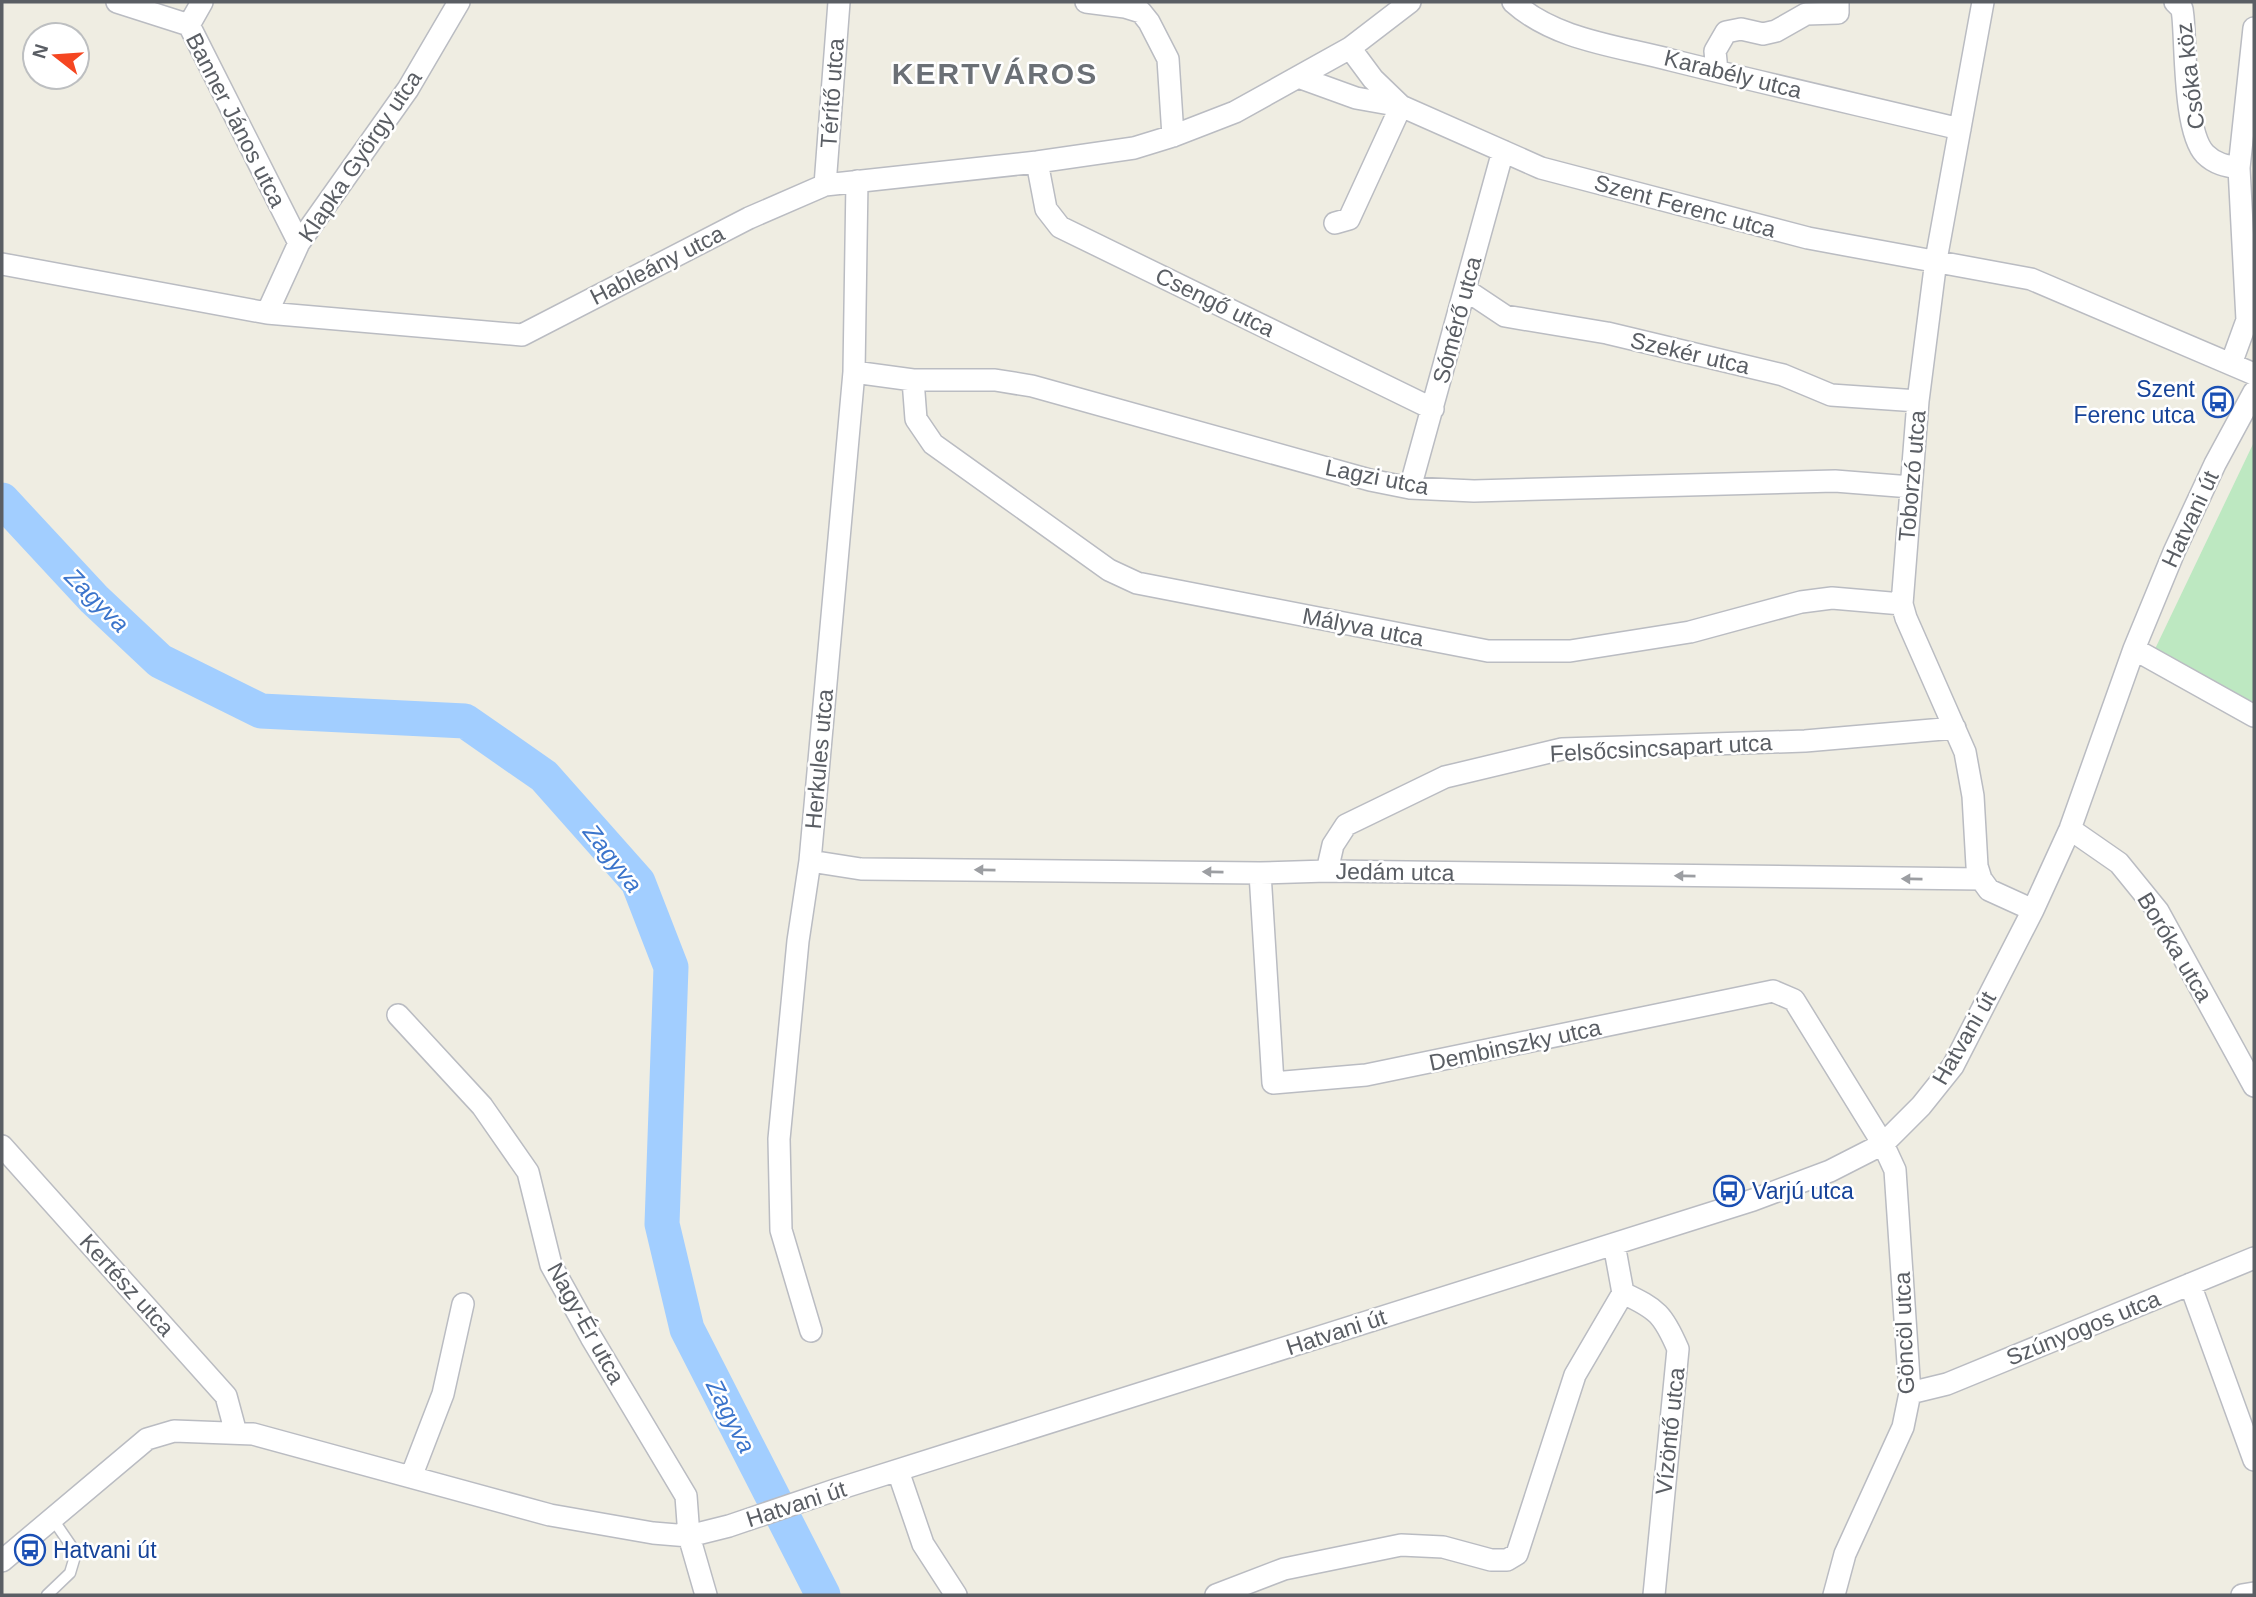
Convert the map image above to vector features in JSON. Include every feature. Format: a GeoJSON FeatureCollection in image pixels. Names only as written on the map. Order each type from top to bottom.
{"type":"FeatureCollection","features":[{"type":"Feature","properties":{"kind":"street","name":"Banner János utca"},"geometry":{"type":"LineString","coordinates":[[117,2],[189,25],[299,243]]}},
{"type":"Feature","properties":{"kind":"street"},"geometry":{"type":"LineString","coordinates":[[189,25],[202,2]]}},
{"type":"Feature","properties":{"kind":"street","name":"Klapka György utca"},"geometry":{"type":"LineString","coordinates":[[267,313],[299,243],[408,89],[459,2]]}},
{"type":"Feature","properties":{"kind":"street","name":"Térítő utca"},"geometry":{"type":"LineString","coordinates":[[825,185],[839,2]]}},
{"type":"Feature","properties":{"kind":"street"},"geometry":{"type":"LineString","coordinates":[[1086,2],[1142,7],[1168,59],[1173,136]]}},
{"type":"Feature","properties":{"kind":"street","name":"Hableány utca"},"geometry":{"type":"LineString","coordinates":[[2,264],[267,313],[522,334],[749,218],[825,185],[1037,162],[1134,148],[1173,136],[1236,111],[1350,48],[1410,2]]}},
{"type":"Feature","properties":{"kind":"street","name":"Karabély utca"},"geometry":{"type":"LineString","coordinates":[[1513,2],[1528,15],[1555,29],[1960,129]]}},
{"type":"Feature","properties":{"kind":"street"},"geometry":{"type":"LineString","coordinates":[[1717,71],[1715,51],[1726,32],[1741,29],[1763,34],[1776,31],[1806,14],[1838,13],[1838,2]]}},
{"type":"Feature","properties":{"kind":"street","name":"Toborzó utca"},"geometry":{"type":"LineString","coordinates":[[1981,880],[1977,866],[1973,796],[1965,752],[1902,604],[1918,401],[1936,260],[1983,2]]}},
{"type":"Feature","properties":{"kind":"street","name":"Csóka köz"},"geometry":{"type":"LineString","coordinates":[[2175,2],[2182,9],[2191,128],[2203,152],[2219,164],[2239,168]]}},
{"type":"Feature","properties":{"kind":"street"},"geometry":{"type":"LineString","coordinates":[[2231,364],[2247,320],[2239,168],[2254,28]]}},
{"type":"Feature","properties":{"kind":"street","name":"Szent Ferenc utca"},"geometry":{"type":"LineString","coordinates":[[1350,48],[1373,79],[1401,106]]}},
{"type":"Feature","properties":{"kind":"street","name":"Szent Ferenc utca"},"geometry":{"type":"LineString","coordinates":[[1298,77],[1356,98],[1401,106],[1541,168],[1808,238],[2031,279],[2254,374]]}},
{"type":"Feature","properties":{"kind":"street"},"geometry":{"type":"LineString","coordinates":[[1335,223],[1349,219],[1401,106]]}},
{"type":"Feature","properties":{"kind":"street","name":"Sómérő utca"},"geometry":{"type":"LineString","coordinates":[[1410,488],[1503,151]]}},
{"type":"Feature","properties":{"kind":"street","name":"Csengő utca"},"geometry":{"type":"LineString","coordinates":[[1037,162],[1046,209],[1060,227],[1433,409]]}},
{"type":"Feature","properties":{"kind":"street","name":"Herkules utca"},"geometry":{"type":"LineString","coordinates":[[811,1331],[781,1230],[779,1139],[798,941],[810,861],[854,372],[857,181]]}},
{"type":"Feature","properties":{"kind":"street","name":"Szekér utca"},"geometry":{"type":"LineString","coordinates":[[1466,290],[1504,316],[1607,333],[1783,375],[1831,395],[1918,401]]}},
{"type":"Feature","properties":{"kind":"street","name":"Lagzi utca"},"geometry":{"type":"LineString","coordinates":[[854,372],[913,380],[995,380],[1032,386],[1357,477],[1410,488],[1474,491],[1835,481],[1911,487]]}},
{"type":"Feature","properties":{"kind":"street","name":"Mályva utca"},"geometry":{"type":"LineString","coordinates":[[913,380],[916,419],[933,444],[1109,570],[1137,583],[1488,651],[1570,651],[1690,632],[1801,602],[1832,598],[1902,604]]}},
{"type":"Feature","properties":{"kind":"street","name":"Hatvani út"},"geometry":{"type":"LineString","coordinates":[[2,1561],[147,1439],[174,1431],[253,1434],[550,1515],[619,1528],[689,1536],[729,1526],[835,1490],[1753,1200],[1830,1171],[1883,1144],[1922,1106],[1953,1066],[2033,910],[2070,829],[2134,649],[2174,552],[2215,464],[2254,391]]}},
{"type":"Feature","properties":{"kind":"street"},"geometry":{"type":"LineString","coordinates":[[2134,649],[2254,716]]}},
{"type":"Feature","properties":{"kind":"street","name":"Felsőcsincsapart utca"},"geometry":{"type":"LineString","coordinates":[[1327,871],[1333,845],[1346,825],[1444,777],[1562,749],[1805,741],[1955,728]]}},
{"type":"Feature","properties":{"kind":"street","name":"Boróka utca"},"geometry":{"type":"LineString","coordinates":[[2070,829],[2119,863],[2158,911],[2254,1086]]}},
{"type":"Feature","properties":{"kind":"street","name":"Jedám utca"},"geometry":{"type":"LineString","coordinates":[[810,861],[861,869],[1260,873],[1327,871],[1981,880]]}},
{"type":"Feature","properties":{"kind":"street","name":"Dembinszky utca"},"geometry":{"type":"LineString","coordinates":[[1260,873],[1273,1083],[1366,1076],[1773,991],[1794,1000],[1883,1144]]}},
{"type":"Feature","properties":{"kind":"street"},"geometry":{"type":"LineString","coordinates":[[1981,880],[1989,890],[2033,910]]}},
{"type":"Feature","properties":{"kind":"street","name":"Nagy-Ér utca"},"geometry":{"type":"LineString","coordinates":[[398,1015],[482,1105],[528,1172],[551,1265],[687,1496],[689,1536],[706,1595]]}},
{"type":"Feature","properties":{"kind":"street","name":"Göncöl utca"},"geometry":{"type":"LineString","coordinates":[[1833,1595],[1845,1554],[1903,1427],[1910,1393],[1895,1170],[1883,1144]]}},
{"type":"Feature","properties":{"kind":"street","name":"Kertész utca"},"geometry":{"type":"LineString","coordinates":[[2,1146],[226,1396],[236,1433]]}},
{"type":"Feature","properties":{"kind":"street"},"geometry":{"type":"LineString","coordinates":[[1216,1595],[1284,1569],[1401,1545],[1443,1547],[1492,1560],[1507,1560],[1517,1554],[1575,1375],[1623,1293],[1614,1244]]}},
{"type":"Feature","properties":{"kind":"street","name":"Szúnyogos utca"},"geometry":{"type":"LineString","coordinates":[[1910,1393],[1947,1384],[2254,1258]]}},
{"type":"Feature","properties":{"kind":"street"},"geometry":{"type":"LineString","coordinates":[[2190,1284],[2254,1460]]}},
{"type":"Feature","properties":{"kind":"street","name":"Vízöntő utca"},"geometry":{"type":"LineString","coordinates":[[1623,1293],[1652,1306],[1668,1325],[1678,1349],[1654,1595]]}},
{"type":"Feature","properties":{"kind":"street"},"geometry":{"type":"LineString","coordinates":[[411,1477],[443,1394],[463,1304]]}},
{"type":"Feature","properties":{"kind":"street"},"geometry":{"type":"LineString","coordinates":[[898,1471],[923,1544],[956,1595]]}},
{"type":"Feature","properties":{"kind":"street"},"geometry":{"type":"LineString","coordinates":[[2242,1595],[2254,1593]]}},
{"type":"Feature","properties":{"kind":"lane"},"geometry":{"type":"LineString","coordinates":[[47,1595],[70,1573],[76,1553],[52,1518]]}},
{"type":"Feature","properties":{"kind":"green space"},"geometry":{"type":"Polygon","coordinates":[[[2254,442],[2254,705],[2155,649],[2254,442]]]}},
{"type":"Feature","properties":{"kind":"waterway","name":"Zagyva"},"geometry":{"type":"LineString","coordinates":[[2,500],[94,599],[160,661],[261,711],[465,721],[544,776],[638,882],[671,967],[662,1224],[687,1329],[823,1595]]}},
{"type":"Feature","properties":{"kind":"place","name":"Szent Ferenc utca"},"geometry":{"type":"Point","coordinates":[2218,402]}},
{"type":"Feature","properties":{"kind":"place","name":"Varjú utca"},"geometry":{"type":"Point","coordinates":[1729,1191]}},
{"type":"Feature","properties":{"kind":"place","name":"Hatvani út"},"geometry":{"type":"Point","coordinates":[30,1550]}},
{"type":"Feature","properties":{"kind":"district","name":"KERTVÁROS"},"geometry":{"type":"Point","coordinates":[995,73]}}]}
